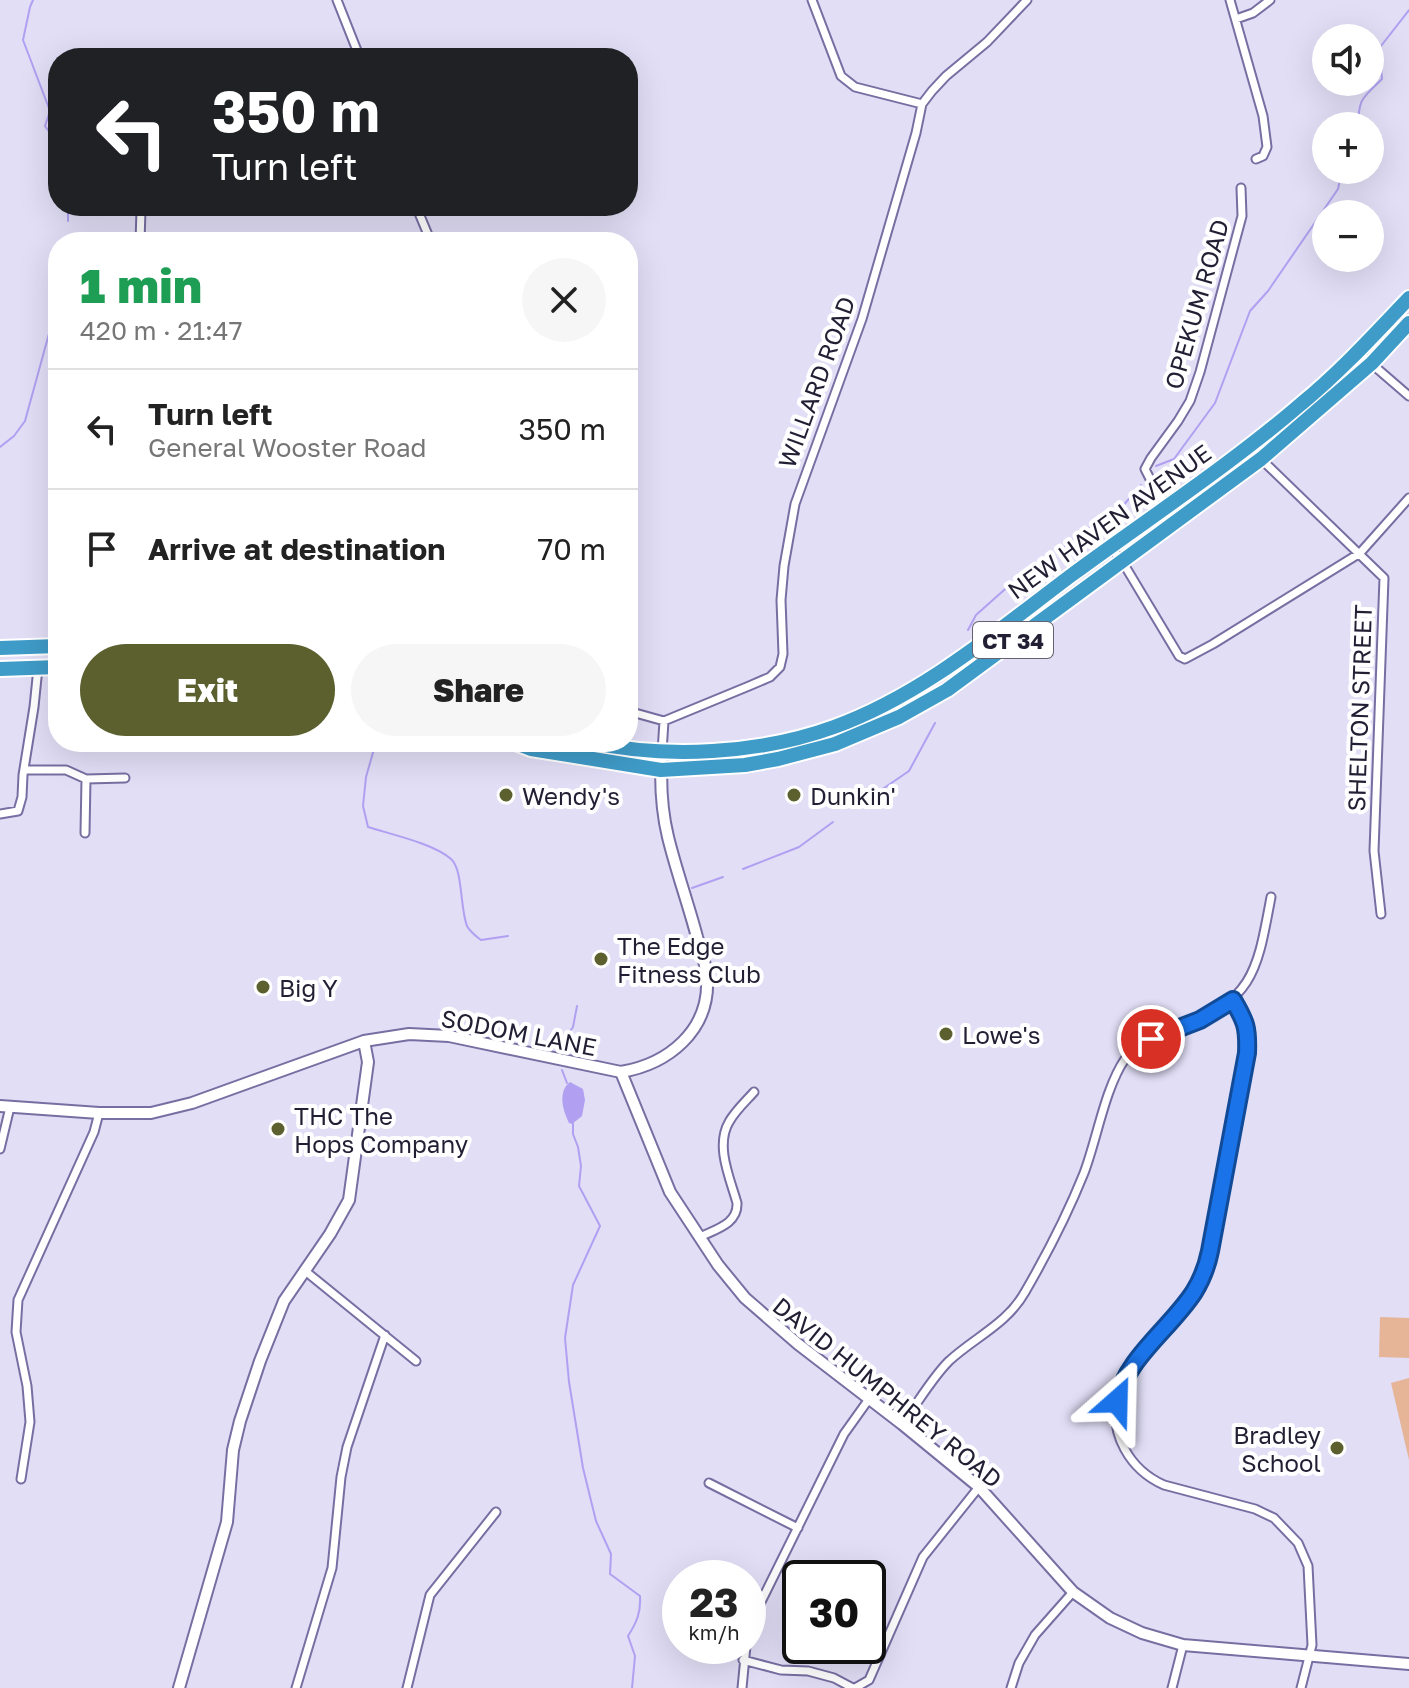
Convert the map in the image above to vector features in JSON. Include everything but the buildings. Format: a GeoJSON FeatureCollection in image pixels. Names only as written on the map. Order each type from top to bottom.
{"type":"FeatureCollection","features":[{"type":"Feature","properties":{"kind":"highway","name":"NEW HAVEN AVENUE"},"geometry":{"type":"LineString","coordinates":[[662,752],[715,751],[775,743],[832,728],[894,702],[937,675],[1168,507],[1302,404],[1358,352],[1409,298]]}},
{"type":"Feature","properties":{"kind":"highway","name":"NEW HAVEN AVENUE"},"geometry":{"type":"LineString","coordinates":[[661,770],[745,765],[835,744],[899,717],[947,690],[1261,459],[1372,363],[1409,323]]}},
{"type":"Feature","properties":{"kind":"highway"},"geometry":{"type":"LineString","coordinates":[[0,648],[48,646]]}},
{"type":"Feature","properties":{"kind":"highway"},"geometry":{"type":"LineString","coordinates":[[0,669],[48,668]]}},
{"type":"Feature","properties":{"kind":"highway","name":"CT 34"},"geometry":{"type":"LineString","coordinates":[[638,749],[662,752]]}},
{"type":"Feature","properties":{"kind":"highway","name":"CT 34"},"geometry":{"type":"LineString","coordinates":[[550,752],[661,770]]}},
{"type":"Feature","properties":{"kind":"street"},"geometry":{"type":"LineString","coordinates":[[337,0],[356,48]]}},
{"type":"Feature","properties":{"kind":"street"},"geometry":{"type":"LineString","coordinates":[[812,0],[841,76],[855,87],[922,104]]}},
{"type":"Feature","properties":{"kind":"street","name":"WILLARD ROAD"},"geometry":{"type":"LineString","coordinates":[[664,721],[770,677],[780,667],[783,654],[781,600],[784,566],[795,504],[862,319],[922,104],[946,76],[987,42],[1027,0]]}},
{"type":"Feature","properties":{"kind":"street"},"geometry":{"type":"LineString","coordinates":[[1230,0],[1258,94],[1267,140],[1263,156],[1256,159]]}},
{"type":"Feature","properties":{"kind":"street"},"geometry":{"type":"LineString","coordinates":[[1236,19],[1253,13],[1270,0]]}},
{"type":"Feature","properties":{"kind":"street","name":"OPEKUM ROAD"},"geometry":{"type":"LineString","coordinates":[[1168,507],[1145,469],[1190,401],[1200,372],[1242,216],[1241,188]]}},
{"type":"Feature","properties":{"kind":"street"},"geometry":{"type":"LineString","coordinates":[[1358,352],[1409,396]]}},
{"type":"Feature","properties":{"kind":"street","name":"SHELTON STREET"},"geometry":{"type":"LineString","coordinates":[[1261,459],[1384,578],[1374,851],[1381,914]]}},
{"type":"Feature","properties":{"kind":"street"},"geometry":{"type":"LineString","coordinates":[[1110,547],[1122,561],[1179,656],[1185,659],[1360,553],[1409,498]]}},
{"type":"Feature","properties":{"kind":"street"},"geometry":{"type":"LineString","coordinates":[[0,814],[18,811],[22,797],[38,668]]}},
{"type":"Feature","properties":{"kind":"street"},"geometry":{"type":"LineString","coordinates":[[638,714],[664,721],[662,752]]}},
{"type":"Feature","properties":{"kind":"street","name":"SODOM LANE"},"geometry":{"type":"LineString","coordinates":[[5,1107],[151,1113],[192,1103],[364,1041],[409,1034],[449,1036],[621,1072],[641,1069],[666,1057],[691,1034],[706,997],[707,978],[661,805],[662,752]]}},
{"type":"Feature","properties":{"kind":"street"},"geometry":{"type":"LineString","coordinates":[[24,770],[66,770],[86,779],[125,778]]}},
{"type":"Feature","properties":{"kind":"street"},"geometry":{"type":"LineString","coordinates":[[85,833],[86,779]]}},
{"type":"Feature","properties":{"kind":"street"},"geometry":{"type":"LineString","coordinates":[[902,1424],[952,1358],[998,1325],[1011,1313],[1025,1292],[1084,1173],[1116,1073],[1127,1056],[1151,1039],[1200,1020],[1233,1000],[1250,977],[1262,947],[1271,897]]}},
{"type":"Feature","properties":{"kind":"street"},"geometry":{"type":"LineString","coordinates":[[1233,1000],[1248,1031],[1247,1053],[1207,1264],[1190,1298],[1124,1380],[1117,1401],[1117,1427],[1125,1451],[1135,1465],[1153,1480],[1255,1509],[1274,1518],[1298,1543],[1308,1566],[1312,1645],[1301,1688]]}},
{"type":"Feature","properties":{"kind":"street"},"geometry":{"type":"LineString","coordinates":[[179,1688],[227,1522],[233,1450],[260,1361],[284,1301],[330,1234],[349,1200],[368,1062],[364,1041]]}},
{"type":"Feature","properties":{"kind":"street","name":"DAVID HUMPHREY ROAD"},"geometry":{"type":"LineString","coordinates":[[621,1072],[670,1192],[718,1265],[756,1309],[979,1487],[1073,1592],[1110,1618],[1142,1633],[1183,1645],[1409,1664]]}},
{"type":"Feature","properties":{"kind":"street"},"geometry":{"type":"LineString","coordinates":[[700,1237],[731,1221],[737,1212],[723,1150],[723,1136],[730,1120],[754,1092]]}},
{"type":"Feature","properties":{"kind":"street"},"geometry":{"type":"LineString","coordinates":[[0,1149],[5,1107]]}},
{"type":"Feature","properties":{"kind":"street"},"geometry":{"type":"LineString","coordinates":[[21,1479],[30,1422],[27,1386],[16,1332],[18,1300],[94,1132],[99,1113]]}},
{"type":"Feature","properties":{"kind":"street"},"geometry":{"type":"LineString","coordinates":[[304,1270],[416,1361]]}},
{"type":"Feature","properties":{"kind":"street"},"geometry":{"type":"LineString","coordinates":[[296,1688],[332,1568],[347,1447],[385,1335]]}},
{"type":"Feature","properties":{"kind":"street"},"geometry":{"type":"LineString","coordinates":[[766,1592],[844,1434],[869,1399]]}},
{"type":"Feature","properties":{"kind":"street"},"geometry":{"type":"LineString","coordinates":[[709,1483],[798,1528]]}},
{"type":"Feature","properties":{"kind":"street"},"geometry":{"type":"LineString","coordinates":[[758,1664],[781,1670],[808,1671],[834,1678],[854,1688],[869,1680],[923,1557],[979,1487]]}},
{"type":"Feature","properties":{"kind":"street"},"geometry":{"type":"LineString","coordinates":[[407,1688],[430,1595],[496,1512]]}},
{"type":"Feature","properties":{"kind":"street"},"geometry":{"type":"LineString","coordinates":[[1011,1688],[1019,1663],[1035,1635],[1073,1592]]}},
{"type":"Feature","properties":{"kind":"street"},"geometry":{"type":"LineString","coordinates":[[1172,1688],[1183,1645]]}},
{"type":"Feature","properties":{"kind":"street"},"geometry":{"type":"LineString","coordinates":[[742,1688],[743,1664]]}},
{"type":"Feature","properties":{"kind":"shaded area"},"geometry":{"type":"Polygon","coordinates":[[[570,1082],[583,1089],[585,1100],[582,1116],[572,1124],[562,1101],[564,1090],[570,1082]]]}},
{"type":"Feature","properties":{"kind":"shaded area"},"geometry":{"type":"Polygon","coordinates":[[[1380,1317],[1409,1318],[1409,1358],[1379,1357],[1380,1317]]]}},
{"type":"Feature","properties":{"kind":"shaded area"},"geometry":{"type":"Polygon","coordinates":[[[1409,1378],[1409,1460],[1391,1383],[1409,1378]]]}},
{"type":"Feature","properties":{"kind":"waterway"},"geometry":{"type":"LineString","coordinates":[[33,0],[23,40],[48,106]]}},
{"type":"Feature","properties":{"kind":"waterway"},"geometry":{"type":"LineString","coordinates":[[1359,112],[1363,99],[1382,79],[1376,58],[1381,46],[1409,10]]}},
{"type":"Feature","properties":{"kind":"waterway"},"geometry":{"type":"LineString","coordinates":[[48,117],[45,126],[48,130]]}},
{"type":"Feature","properties":{"kind":"waterway"},"geometry":{"type":"LineString","coordinates":[[1156,466],[1174,459],[1215,403],[1250,311],[1268,291],[1339,184]]}},
{"type":"Feature","properties":{"kind":"waterway"},"geometry":{"type":"LineString","coordinates":[[68,216],[68,221]]}},
{"type":"Feature","properties":{"kind":"waterway"},"geometry":{"type":"LineString","coordinates":[[0,447],[14,436],[25,421],[48,337]]}},
{"type":"Feature","properties":{"kind":"waterway"},"geometry":{"type":"LineString","coordinates":[[1058,551],[1121,508],[1141,485]]}},
{"type":"Feature","properties":{"kind":"waterway"},"geometry":{"type":"LineString","coordinates":[[968,630],[976,615],[1030,567]]}},
{"type":"Feature","properties":{"kind":"waterway"},"geometry":{"type":"LineString","coordinates":[[865,801],[909,771],[935,723]]}},
{"type":"Feature","properties":{"kind":"waterway"},"geometry":{"type":"LineString","coordinates":[[373,752],[366,777],[363,806],[368,827],[424,844],[451,859],[458,871],[468,928],[481,940],[508,936]]}},
{"type":"Feature","properties":{"kind":"waterway"},"geometry":{"type":"LineString","coordinates":[[743,869],[799,847],[833,822]]}},
{"type":"Feature","properties":{"kind":"waterway"},"geometry":{"type":"LineString","coordinates":[[692,888],[723,877]]}},
{"type":"Feature","properties":{"kind":"waterway"},"geometry":{"type":"LineString","coordinates":[[561,1050],[573,1027],[577,1006]]}},
{"type":"Feature","properties":{"kind":"waterway"},"geometry":{"type":"LineString","coordinates":[[562,1070],[567,1083]]}},
{"type":"Feature","properties":{"kind":"waterway"},"geometry":{"type":"LineString","coordinates":[[573,1121],[581,1166],[579,1186],[600,1226],[573,1285],[565,1338],[569,1382],[583,1468],[596,1521],[611,1554],[610,1574],[640,1596],[638,1617],[628,1636],[635,1656],[632,1688]]}},
{"type":"Feature","properties":{"kind":"place","name":"Wendy's"},"geometry":{"type":"Point","coordinates":[506,795]}},
{"type":"Feature","properties":{"kind":"place","name":"Dunkin'"},"geometry":{"type":"Point","coordinates":[794,795]}},
{"type":"Feature","properties":{"kind":"place","name":"The Edge Fitness Club"},"geometry":{"type":"Point","coordinates":[601,959]}},
{"type":"Feature","properties":{"kind":"place","name":"Big Y"},"geometry":{"type":"Point","coordinates":[263,987]}},
{"type":"Feature","properties":{"kind":"place","name":"Lowe's"},"geometry":{"type":"Point","coordinates":[946,1034]}},
{"type":"Feature","properties":{"kind":"place","name":"THC The Hops Company"},"geometry":{"type":"Point","coordinates":[278,1129]}},
{"type":"Feature","properties":{"kind":"place","name":"Bradley School"},"geometry":{"type":"Point","coordinates":[1337,1448]}},
{"type":"Feature","properties":{"kind":"route"},"geometry":{"type":"LineString","coordinates":[[1117,1401],[1132,1367],[1190,1298],[1204,1273],[1247,1053],[1248,1031],[1233,1000],[1200,1020],[1151,1039]]}}]}
